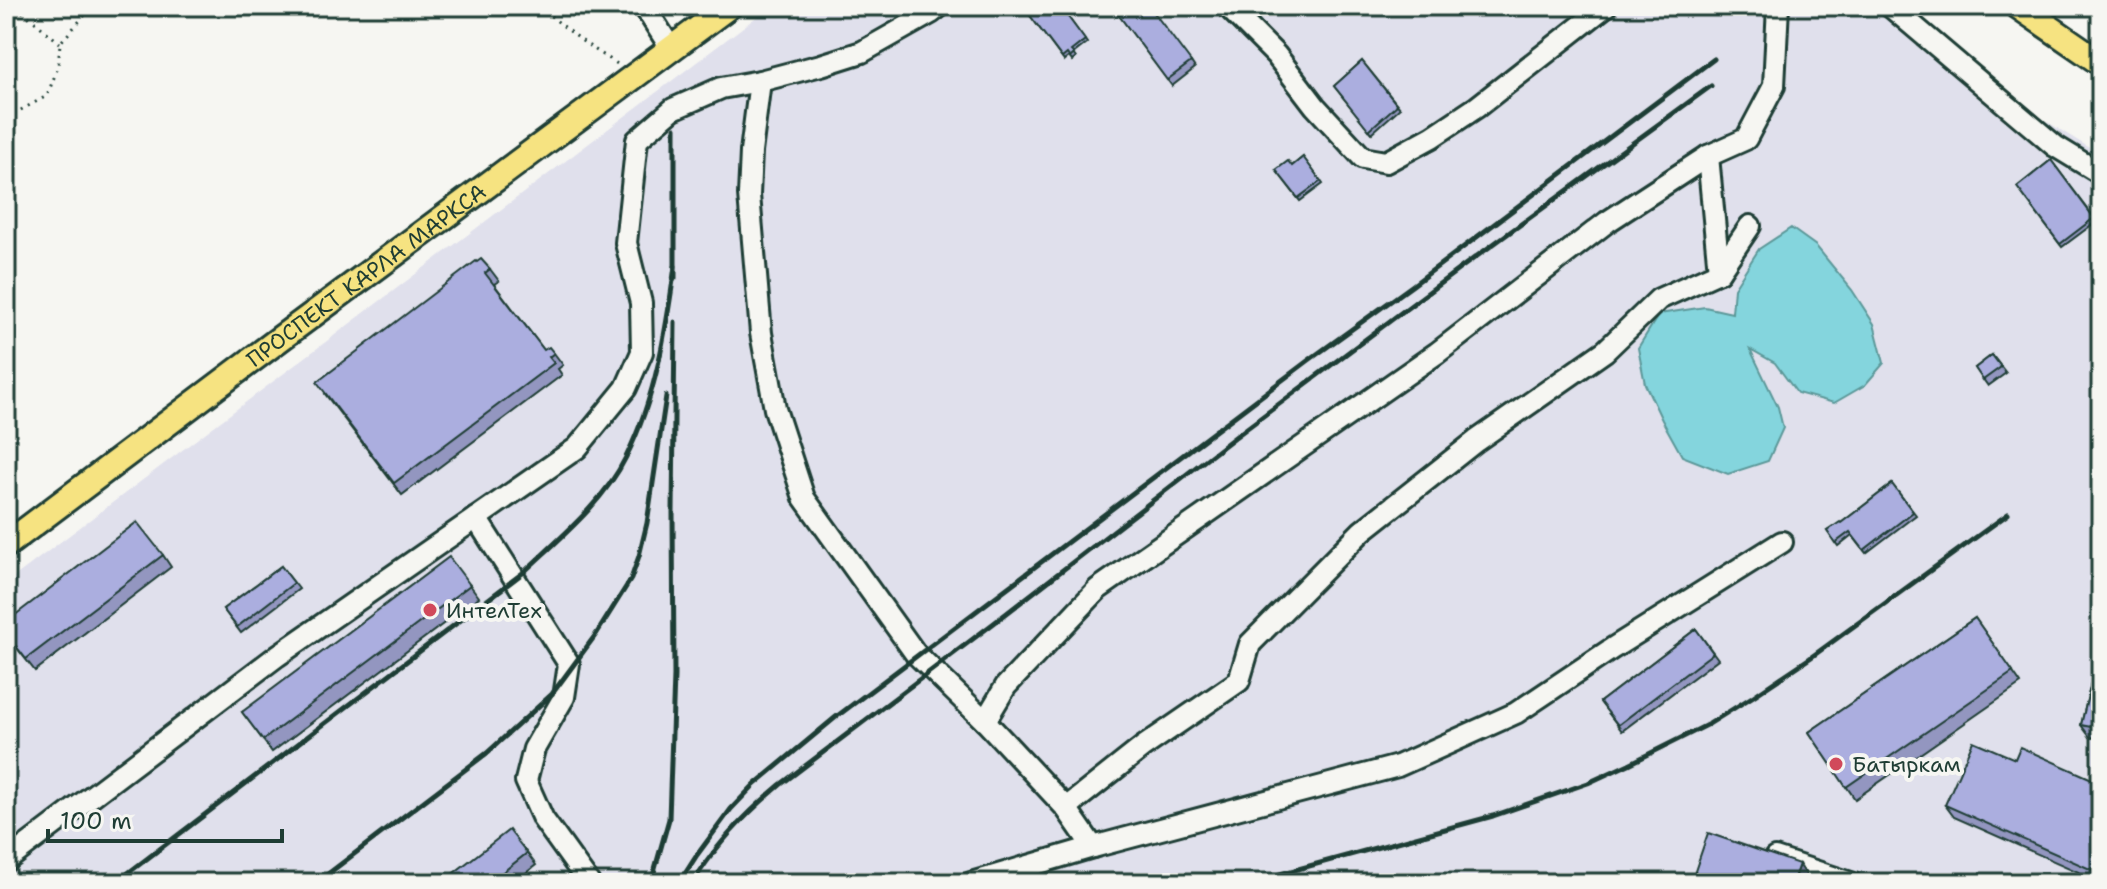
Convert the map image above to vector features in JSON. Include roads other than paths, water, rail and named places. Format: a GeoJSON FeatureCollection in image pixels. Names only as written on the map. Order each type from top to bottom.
{"type":"FeatureCollection","features":[{"type":"Feature","properties":{"kind":"main road","name":"ПРОСПЕКТ КАРЛА МАРКСА"},"geometry":{"type":"LineString","coordinates":[[6,545],[729,6]]}},
{"type":"Feature","properties":{"kind":"main road"},"geometry":{"type":"LineString","coordinates":[[2018,6],[2101,63]]}},
{"type":"Feature","properties":{"kind":"lane"},"geometry":{"type":"LineString","coordinates":[[644,6],[672,50]]}},
{"type":"Feature","properties":{"kind":"lane"},"geometry":{"type":"LineString","coordinates":[[6,861],[277,656],[577,448],[626,388],[642,352],[641,303],[626,243],[637,140],[673,109],[721,88],[760,81],[862,52],[940,6]]}},
{"type":"Feature","properties":{"kind":"lane"},"geometry":{"type":"LineString","coordinates":[[1227,6],[1276,55],[1315,106],[1363,158],[1386,162],[1477,107],[1606,6]]}},
{"type":"Feature","properties":{"kind":"lane"},"geometry":{"type":"LineString","coordinates":[[985,721],[1006,686],[1098,589],[1437,353],[1607,222],[1708,156],[1746,139],[1774,86],[1778,6]]}},
{"type":"Feature","properties":{"kind":"lane"},"geometry":{"type":"LineString","coordinates":[[1890,6],[2055,146],[2101,174]]}},
{"type":"Feature","properties":{"kind":"lane"},"geometry":{"type":"LineString","coordinates":[[760,81],[749,195],[761,333],[775,409],[804,498],[915,653],[985,721],[1066,808],[1093,847]]}},
{"type":"Feature","properties":{"kind":"lane"},"geometry":{"type":"LineString","coordinates":[[1708,156],[1719,272]]}},
{"type":"Feature","properties":{"kind":"lane"},"geometry":{"type":"LineString","coordinates":[[1066,808],[1143,747],[1239,681],[1250,644],[1362,531],[1476,441],[1605,351],[1659,299],[1719,272],[1750,226]]}},
{"type":"Feature","properties":{"kind":"lane"},"geometry":{"type":"LineString","coordinates":[[476,518],[569,664],[564,697],[534,749],[526,781],[543,819],[589,883]]}},
{"type":"Feature","properties":{"kind":"lane"},"geometry":{"type":"LineString","coordinates":[[971,883],[1093,847],[1398,766],[1516,713],[1782,542]]}},
{"type":"Feature","properties":{"kind":"lane"},"geometry":{"type":"LineString","coordinates":[[1753,851],[1851,883]]}},
{"type":"Feature","properties":{"kind":"water"},"geometry":{"type":"Polygon","coordinates":[[[1791,228],[1816,246],[1852,290],[1874,324],[1884,363],[1865,385],[1834,403],[1797,393],[1775,363],[1750,349],[1778,407],[1783,428],[1768,461],[1728,474],[1682,456],[1645,384],[1638,348],[1659,314],[1705,307],[1732,313],[1734,288],[1759,249],[1791,228]]]}},
{"type":"Feature","properties":{"kind":"railway"},"geometry":{"type":"LineString","coordinates":[[679,883],[731,809],[754,785],[836,717],[1714,59]]}},
{"type":"Feature","properties":{"kind":"railway"},"geometry":{"type":"LineString","coordinates":[[699,873],[736,826],[780,785],[1235,437],[1711,86]]}},
{"type":"Feature","properties":{"kind":"railway"},"geometry":{"type":"LineString","coordinates":[[675,128],[675,278]]}},
{"type":"Feature","properties":{"kind":"railway"},"geometry":{"type":"LineString","coordinates":[[115,883],[524,572],[594,504],[626,457],[645,411],[663,339],[675,266]]}},
{"type":"Feature","properties":{"kind":"railway"},"geometry":{"type":"LineString","coordinates":[[651,883],[669,819],[674,676],[675,322]]}},
{"type":"Feature","properties":{"kind":"railway"},"geometry":{"type":"LineString","coordinates":[[316,883],[487,753],[552,694],[597,633],[631,579],[639,556],[666,396]]}},
{"type":"Feature","properties":{"kind":"railway"},"geometry":{"type":"LineString","coordinates":[[1247,883],[1493,816],[1588,783],[1629,764],[1709,724],[1752,697],[2008,514]]}},
{"type":"Feature","properties":{"kind":"place","name":"ИнтелТех"},"geometry":{"type":"Point","coordinates":[430,610]}},
{"type":"Feature","properties":{"kind":"place","name":"Батыркам"},"geometry":{"type":"Point","coordinates":[1836,764]}}]}
